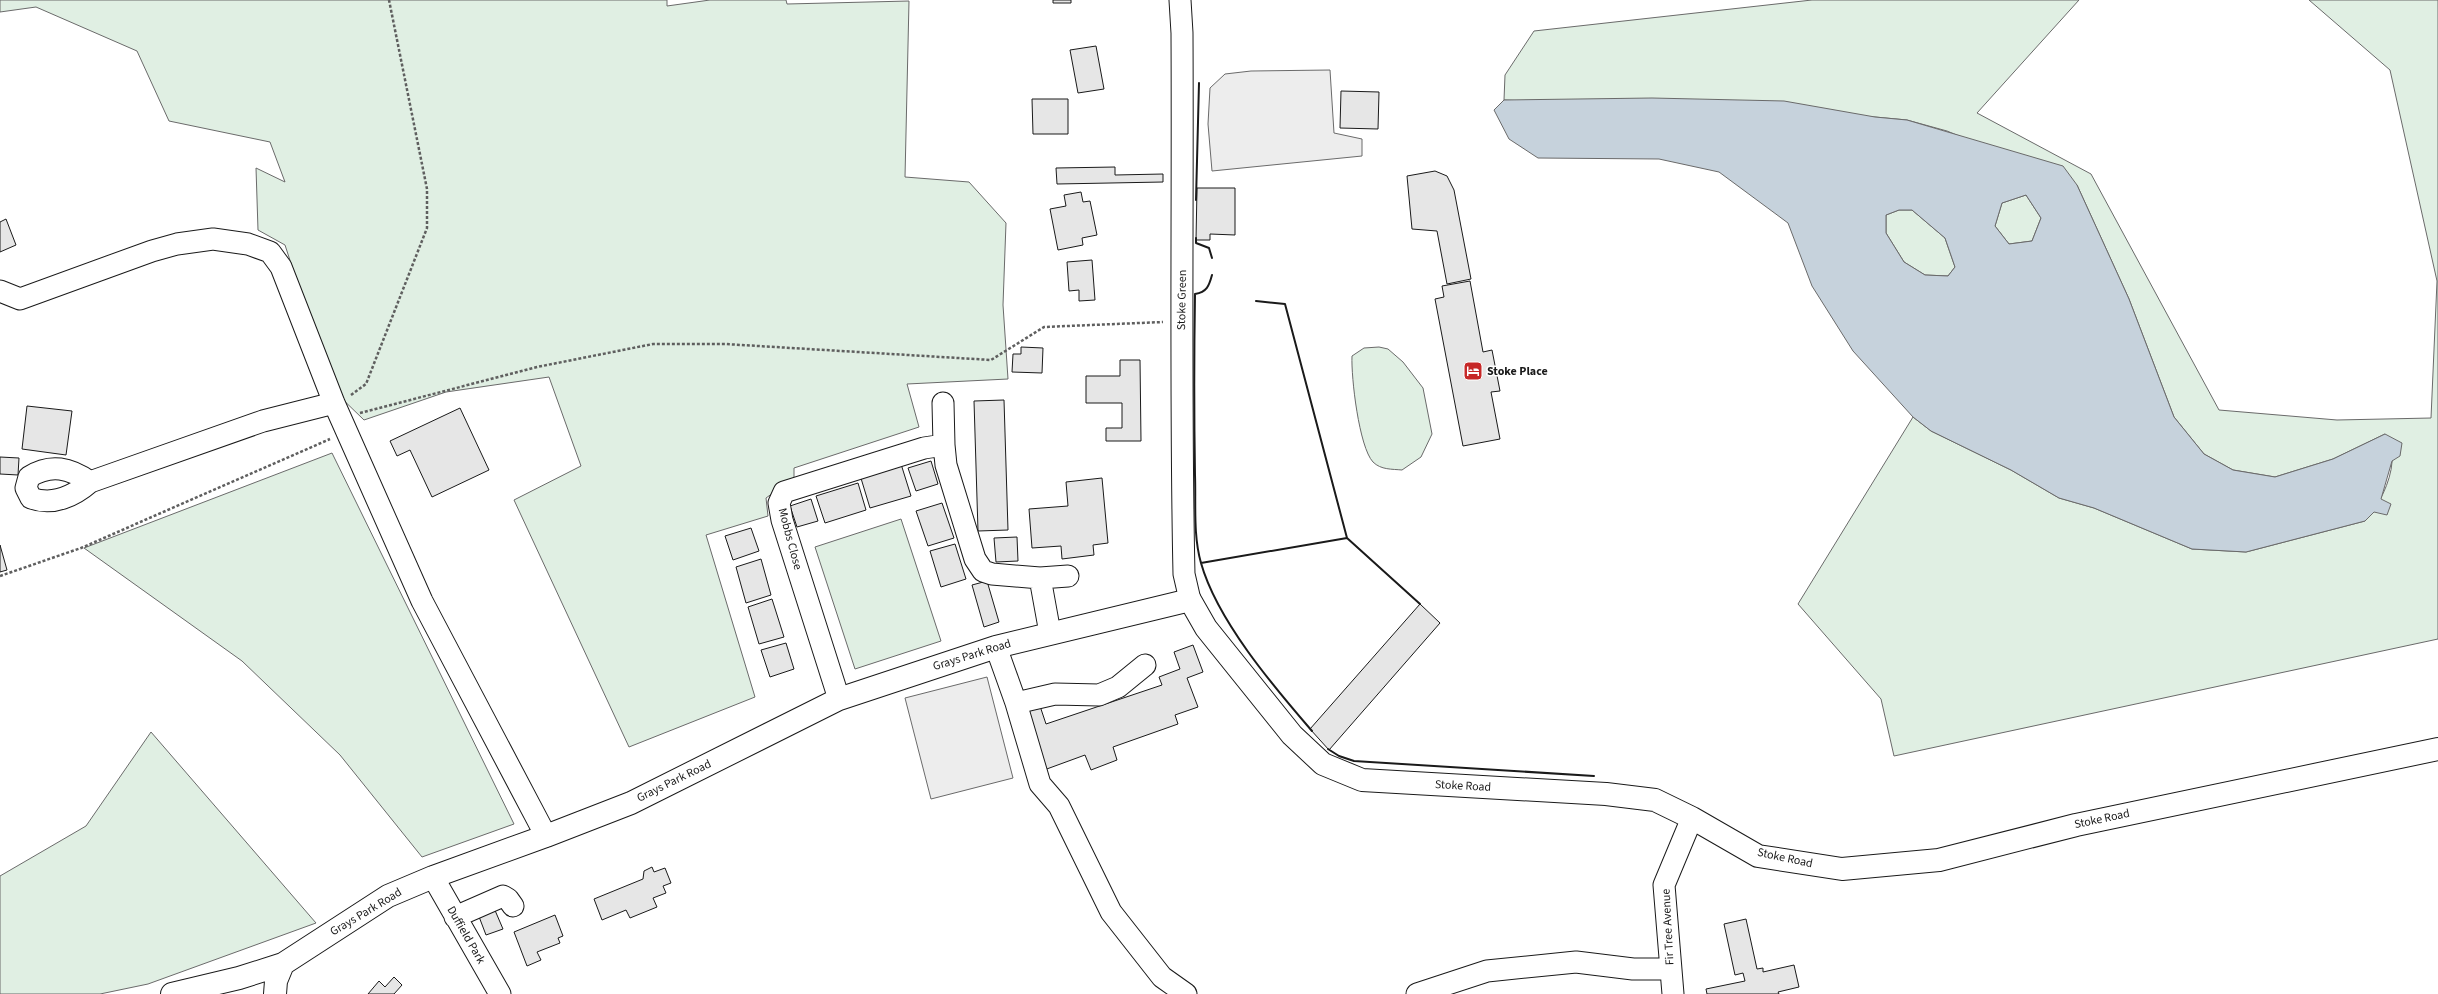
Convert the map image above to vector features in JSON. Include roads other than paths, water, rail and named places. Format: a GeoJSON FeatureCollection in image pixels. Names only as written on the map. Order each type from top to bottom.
{"type":"FeatureCollection","features":[{"type":"Feature","properties":{"kind":"main road","name":"Grays Park Road"},"geometry":{"type":"LineString","coordinates":[[172,994],[239,978],[283,964],[388,896],[433,877],[631,803],[839,699],[996,647],[1190,600]]}},
{"type":"Feature","properties":{"kind":"main road","name":"Stoke Road"},"geometry":{"type":"LineString","coordinates":[[1190,600],[1206,628],[1292,735],[1323,764],[1362,780],[1606,794],[1654,800],[1692,818],[1758,856],[1842,869],[1939,860],[2076,824],[2438,749]]}},
{"type":"Feature","properties":{"kind":"main road"},"geometry":{"type":"LineString","coordinates":[[275,994],[276,981],[283,964]]}},
{"type":"Feature","properties":{"kind":"street","name":"Stoke Green"},"geometry":{"type":"LineString","coordinates":[[1180,0],[1182,41],[1181,414],[1184,574],[1190,600]]}},
{"type":"Feature","properties":{"kind":"street"},"geometry":{"type":"LineString","coordinates":[[0,291],[20,299],[152,251],[177,244],[213,240],[248,244],[270,252],[281,268],[340,418],[422,601],[546,836]]}},
{"type":"Feature","properties":{"kind":"street"},"geometry":{"type":"LineString","coordinates":[[943,403],[944,445],[948,473],[975,560],[983,571],[992,574],[1040,578],[1068,576]]}},
{"type":"Feature","properties":{"kind":"street"},"geometry":{"type":"LineString","coordinates":[[90,482],[263,421],[340,418]]}},
{"type":"Feature","properties":{"kind":"street","name":"Mobbs Close"},"geometry":{"type":"LineString","coordinates":[[839,699],[782,520],[779,503],[784,492],[794,488],[924,448],[944,445]]}},
{"type":"Feature","properties":{"kind":"street"},"geometry":{"type":"LineString","coordinates":[[1040,578],[1050,633]]}},
{"type":"Feature","properties":{"kind":"street"},"geometry":{"type":"LineString","coordinates":[[996,647],[1016,703],[1040,784],[1059,806],[1111,912],[1162,977],[1186,994]]}},
{"type":"Feature","properties":{"kind":"street"},"geometry":{"type":"LineString","coordinates":[[1016,703],[1056,694],[1099,695],[1118,687],[1145,665]]}},
{"type":"Feature","properties":{"kind":"street","name":"Fir Tree Avenue"},"geometry":{"type":"LineString","coordinates":[[1673,994],[1664,885],[1692,818]]}},
{"type":"Feature","properties":{"kind":"street","name":"Duffield Park"},"geometry":{"type":"LineString","coordinates":[[433,877],[500,994]]}},
{"type":"Feature","properties":{"kind":"street"},"geometry":{"type":"LineString","coordinates":[[456,917],[503,896],[508,899],[513,906]]}},
{"type":"Feature","properties":{"kind":"street"},"geometry":{"type":"LineString","coordinates":[[1417,994],[1487,971],[1576,962],[1633,969],[1670,969]]}},
{"type":"Feature","properties":{"kind":"place","name":"Stoke Place"},"geometry":{"type":"Point","coordinates":[1473,371]}}]}
